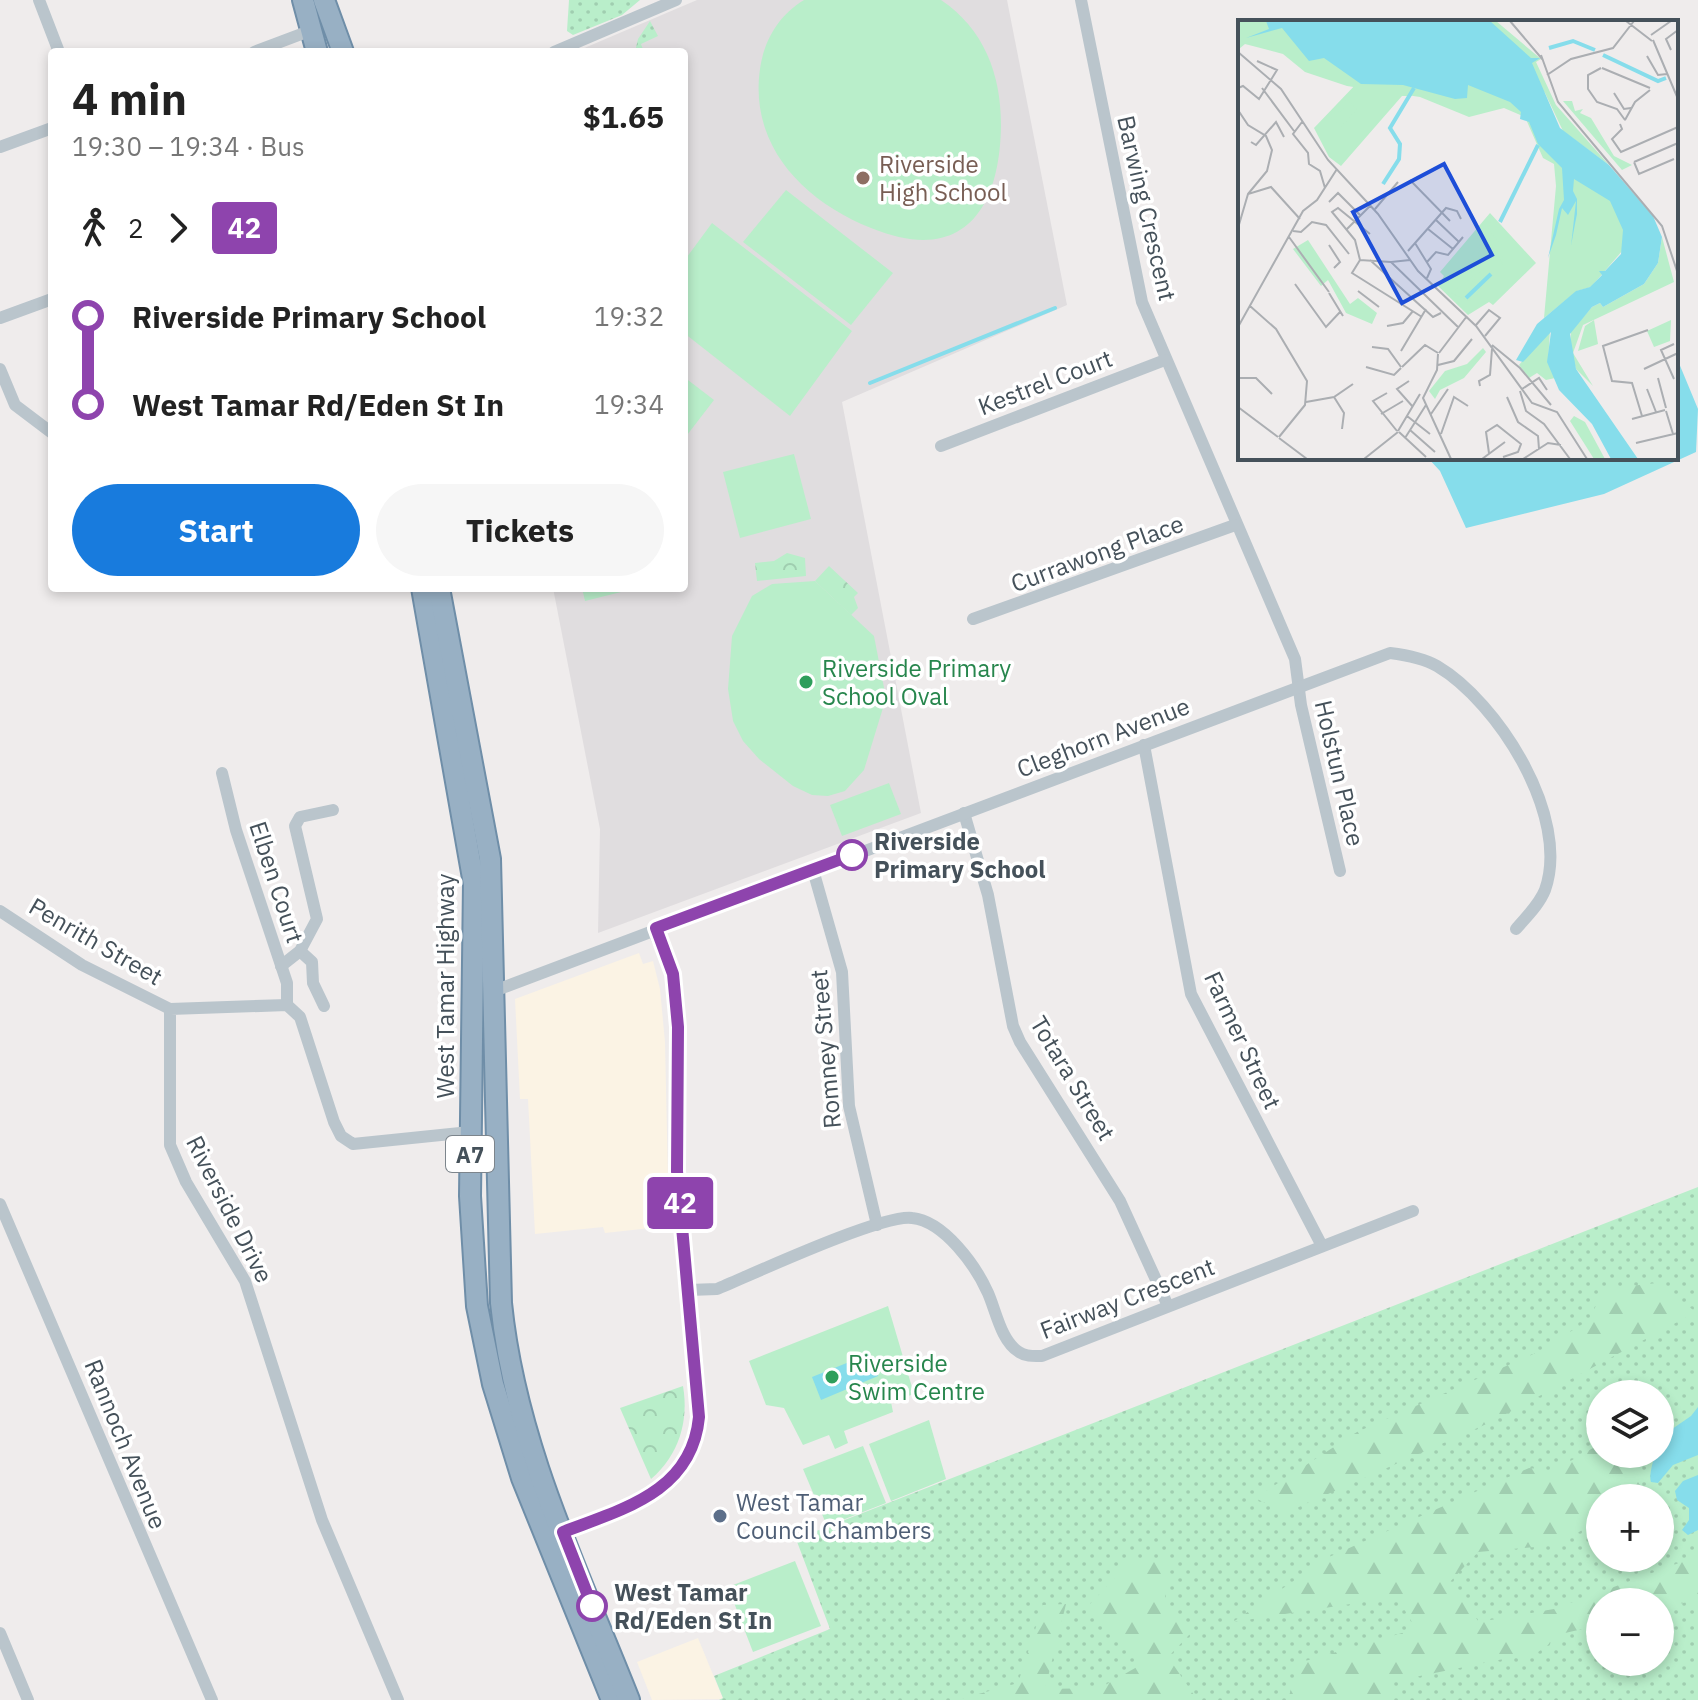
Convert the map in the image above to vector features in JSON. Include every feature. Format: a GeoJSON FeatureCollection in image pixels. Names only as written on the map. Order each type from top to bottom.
{"type":"FeatureCollection","features":[{"type":"Feature","properties":{"kind":"highway"},"geometry":{"type":"LineString","coordinates":[[303,0],[316,48]]}},
{"type":"Feature","properties":{"kind":"highway"},"geometry":{"type":"LineString","coordinates":[[324,0],[342,48]]}},
{"type":"Feature","properties":{"kind":"highway","name":"West Tamar Highway"},"geometry":{"type":"LineString","coordinates":[[423,592],[474,884],[470,1132],[473,1267],[493,1384],[522,1478],[612,1700]]}},
{"type":"Feature","properties":{"kind":"highway","name":"West Tamar Highway"},"geometry":{"type":"LineString","coordinates":[[440,592],[488,844],[501,1303],[506,1351],[527,1439],[629,1700]]}},
{"type":"Feature","properties":{"kind":"highway"},"geometry":{"type":"LineString","coordinates":[[470,1132],[498,1128]]}},
{"type":"Feature","properties":{"kind":"street"},"geometry":{"type":"LineString","coordinates":[[39,0],[57,48]]}},
{"type":"Feature","properties":{"kind":"street"},"geometry":{"type":"LineString","coordinates":[[563,48],[676,0]]}},
{"type":"Feature","properties":{"kind":"street","name":"Barwing Crescent"},"geometry":{"type":"LineString","coordinates":[[1081,0],[1132,263],[1165,360],[1295,659],[1298,685]]}},
{"type":"Feature","properties":{"kind":"street"},"geometry":{"type":"LineString","coordinates":[[265,48],[312,30]]}},
{"type":"Feature","properties":{"kind":"street"},"geometry":{"type":"LineString","coordinates":[[0,147],[48,129]]}},
{"type":"Feature","properties":{"kind":"street"},"geometry":{"type":"LineString","coordinates":[[0,318],[48,300]]}},
{"type":"Feature","properties":{"kind":"street","name":"Kestrel Court"},"geometry":{"type":"LineString","coordinates":[[941,446],[1165,360]]}},
{"type":"Feature","properties":{"kind":"street"},"geometry":{"type":"LineString","coordinates":[[0,369],[15,405],[48,430]]}},
{"type":"Feature","properties":{"kind":"street","name":"Currawong Place"},"geometry":{"type":"LineString","coordinates":[[973,619],[1235,525]]}},
{"type":"Feature","properties":{"kind":"street","name":"Cleghorn Avenue"},"geometry":{"type":"LineString","coordinates":[[494,991],[1298,685],[1390,653],[1434,664],[1471,692],[1515,749],[1530,780],[1547,831],[1550,853],[1544,892],[1516,929]]}},
{"type":"Feature","properties":{"kind":"street","name":"Holstun Place"},"geometry":{"type":"LineString","coordinates":[[1298,685],[1340,871]]}},
{"type":"Feature","properties":{"kind":"street","name":"Farmer Street"},"geometry":{"type":"LineString","coordinates":[[1144,745],[1191,994],[1322,1246]]}},
{"type":"Feature","properties":{"kind":"street","name":"Elben Court"},"geometry":{"type":"LineString","coordinates":[[222,773],[236,830],[287,983],[287,1005]]}},
{"type":"Feature","properties":{"kind":"street"},"geometry":{"type":"LineString","coordinates":[[281,966],[300,951],[317,919],[295,826],[300,817],[333,810]]}},
{"type":"Feature","properties":{"kind":"street","name":"Totara Street"},"geometry":{"type":"LineString","coordinates":[[964,813],[988,895],[1013,1026],[1120,1201],[1168,1306]]}},
{"type":"Feature","properties":{"kind":"street","name":"Romney Street"},"geometry":{"type":"LineString","coordinates":[[813,870],[842,972],[849,1106],[877,1225]]}},
{"type":"Feature","properties":{"kind":"street","name":"Penrith Street"},"geometry":{"type":"LineString","coordinates":[[0,911],[82,965],[170,1009]]}},
{"type":"Feature","properties":{"kind":"street"},"geometry":{"type":"LineString","coordinates":[[563,1532],[660,1491],[679,1471],[692,1450],[699,1417],[677,1159],[678,1027],[673,974],[656,928]]}},
{"type":"Feature","properties":{"kind":"street"},"geometry":{"type":"LineString","coordinates":[[300,951],[312,962],[313,983],[324,1006]]}},
{"type":"Feature","properties":{"kind":"street"},"geometry":{"type":"LineString","coordinates":[[170,1009],[287,1005],[300,1017],[334,1122],[346,1141],[366,1144],[470,1132]]}},
{"type":"Feature","properties":{"kind":"street","name":"Riverside Drive"},"geometry":{"type":"LineString","coordinates":[[170,1009],[170,1145],[186,1182],[245,1281],[322,1520],[398,1700]]}},
{"type":"Feature","properties":{"kind":"street","name":"Rannoch Avenue"},"geometry":{"type":"LineString","coordinates":[[0,1204],[212,1700]]}},
{"type":"Feature","properties":{"kind":"street","name":"Fairway Crescent"},"geometry":{"type":"LineString","coordinates":[[689,1290],[717,1289],[877,1225],[909,1217],[935,1228],[954,1244],[986,1289],[1008,1341],[1017,1351],[1030,1357],[1042,1356],[1413,1211]]}},
{"type":"Feature","properties":{"kind":"street"},"geometry":{"type":"LineString","coordinates":[[0,1633],[28,1700]]}},
{"type":"Feature","properties":{"kind":"shaded area"},"geometry":{"type":"Polygon","coordinates":[[[697,0],[1007,0],[1067,305],[842,402],[921,813],[598,933],[600,829],[554,592],[688,592],[688,48],[584,48],[697,0]]]}},
{"type":"Feature","properties":{"kind":"shaded area"},"geometry":{"type":"Polygon","coordinates":[[[639,953],[643,964],[653,961],[660,989],[665,1042],[669,1226],[605,1233],[603,1227],[535,1234],[528,1099],[520,1099],[515,999],[639,953]]]}},
{"type":"Feature","properties":{"kind":"shaded area"},"geometry":{"type":"Polygon","coordinates":[[[698,1638],[723,1699],[652,1700],[637,1662],[698,1638]]]}},
{"type":"Feature","properties":{"kind":"green space"},"geometry":{"type":"Polygon","coordinates":[[[569,0],[640,0],[622,15],[573,35],[567,31],[569,0]]]}},
{"type":"Feature","properties":{"kind":"green space"},"geometry":{"type":"Polygon","coordinates":[[[804,0],[941,0],[969,25],[987,54],[993,71],[998,88],[1001,125],[993,183],[983,206],[969,223],[951,235],[929,240],[902,238],[871,228],[824,203],[786,167],[763,123],[759,97],[760,69],[774,29],[787,13],[804,0]]]}},
{"type":"Feature","properties":{"kind":"green space"},"geometry":{"type":"Polygon","coordinates":[[[650,21],[658,36],[641,44],[642,48],[636,48],[650,21]]]}},
{"type":"Feature","properties":{"kind":"green space"},"geometry":{"type":"Polygon","coordinates":[[[786,190],[893,273],[851,325],[743,242],[786,190]]]}},
{"type":"Feature","properties":{"kind":"green space"},"geometry":{"type":"Polygon","coordinates":[[[712,223],[852,331],[790,416],[688,336],[688,256],[712,223]]]}},
{"type":"Feature","properties":{"kind":"green space"},"geometry":{"type":"Polygon","coordinates":[[[688,380],[714,400],[688,434],[688,380]]]}},
{"type":"Feature","properties":{"kind":"green space"},"geometry":{"type":"Polygon","coordinates":[[[794,454],[811,519],[740,538],[723,472],[794,454]]]}},
{"type":"Feature","properties":{"kind":"green space"},"geometry":{"type":"Polygon","coordinates":[[[787,553],[805,558],[806,576],[757,581],[755,563],[774,561],[787,553]]]}},
{"type":"Feature","properties":{"kind":"green space"},"geometry":{"type":"Polygon","coordinates":[[[829,566],[858,593],[854,597],[858,608],[851,615],[815,581],[829,566]]]}},
{"type":"Feature","properties":{"kind":"green space","name":"Riverside Primary School Oval"},"geometry":{"type":"Polygon","coordinates":[[[815,581],[874,636],[886,698],[864,770],[845,791],[828,796],[812,795],[793,786],[759,759],[743,741],[733,721],[728,689],[732,636],[752,596],[772,584],[815,581]]]}},
{"type":"Feature","properties":{"kind":"green space"},"geometry":{"type":"Polygon","coordinates":[[[583,592],[621,592],[585,601],[583,592]]]}},
{"type":"Feature","properties":{"kind":"green space"},"geometry":{"type":"Polygon","coordinates":[[[889,783],[901,814],[842,836],[830,805],[889,783]]]}},
{"type":"Feature","properties":{"kind":"green space"},"geometry":{"type":"Polygon","coordinates":[[[1698,1187],[1698,1700],[719,1700],[723,1698],[714,1676],[830,1629],[796,1539],[1698,1187]]]}},
{"type":"Feature","properties":{"kind":"green space"},"geometry":{"type":"Polygon","coordinates":[[[1657,1283],[1696,1312],[1491,1422],[1285,1513],[1255,1498],[1357,1432],[1538,1352],[1589,1320],[1604,1289],[1657,1283]]]}},
{"type":"Feature","properties":{"kind":"green space","name":"Riverside Swim Centre"},"geometry":{"type":"Polygon","coordinates":[[[888,1306],[914,1394],[891,1402],[893,1412],[844,1431],[848,1443],[835,1449],[829,1435],[803,1445],[784,1408],[766,1405],[749,1361],[888,1306]]]}},
{"type":"Feature","properties":{"kind":"green space"},"geometry":{"type":"Polygon","coordinates":[[[683,1386],[684,1412],[680,1437],[669,1459],[651,1479],[620,1408],[683,1386]]]}},
{"type":"Feature","properties":{"kind":"green space"},"geometry":{"type":"Polygon","coordinates":[[[929,1420],[946,1479],[891,1501],[869,1444],[929,1420]]]}},
{"type":"Feature","properties":{"kind":"green space"},"geometry":{"type":"Polygon","coordinates":[[[863,1446],[886,1503],[827,1526],[803,1469],[863,1446]]]}},
{"type":"Feature","properties":{"kind":"green space"},"geometry":{"type":"Polygon","coordinates":[[[1586,1452],[1586,1468],[1636,1468],[1640,1484],[1586,1484],[1586,1528],[1558,1545],[1478,1552],[1449,1583],[1479,1622],[1554,1609],[1586,1597],[1586,1628],[1565,1633],[1538,1652],[1390,1682],[1390,1700],[1288,1700],[1298,1663],[1416,1629],[1397,1597],[1233,1622],[1329,1557],[1529,1468],[1553,1471],[1586,1452]]]}},
{"type":"Feature","properties":{"kind":"green space"},"geometry":{"type":"Polygon","coordinates":[[[1698,1556],[1698,1599],[1674,1605],[1674,1588],[1611,1588],[1655,1572],[1674,1572],[1674,1565],[1698,1556]]]}},
{"type":"Feature","properties":{"kind":"green space"},"geometry":{"type":"Polygon","coordinates":[[[1132,1560],[1170,1560],[1164,1606],[1190,1634],[1168,1657],[1196,1698],[1202,1700],[957,1700],[1018,1683],[1043,1605],[1066,1604],[1045,1689],[1100,1688],[1144,1663],[1089,1605],[1132,1560]]]}},
{"type":"Feature","properties":{"kind":"green space"},"geometry":{"type":"Polygon","coordinates":[[[795,1561],[821,1626],[753,1652],[728,1587],[795,1561]]]}},
{"type":"Feature","properties":{"kind":"water"},"geometry":{"type":"Polygon","coordinates":[[[1678,361],[1698,409],[1696,452],[1604,494],[1466,528],[1440,471],[1430,460],[1678,460],[1678,361]]]}},
{"type":"Feature","properties":{"kind":"water"},"geometry":{"type":"Polygon","coordinates":[[[869,1354],[878,1376],[821,1400],[812,1377],[869,1354]]]}},
{"type":"Feature","properties":{"kind":"water"},"geometry":{"type":"Polygon","coordinates":[[[1698,1407],[1698,1455],[1674,1465],[1674,1428],[1698,1407]]]}},
{"type":"Feature","properties":{"kind":"water"},"geometry":{"type":"Polygon","coordinates":[[[1652,1468],[1670,1468],[1658,1483],[1651,1482],[1652,1468]]]}},
{"type":"Feature","properties":{"kind":"water"},"geometry":{"type":"Polygon","coordinates":[[[1698,1475],[1698,1530],[1688,1535],[1682,1530],[1689,1520],[1689,1508],[1677,1500],[1675,1491],[1683,1481],[1698,1475]]]}},
{"type":"Feature","properties":{"kind":"waterway"},"geometry":{"type":"LineString","coordinates":[[870,383],[1055,308]]}},
{"type":"Feature","properties":{"kind":"bus line","name":"42"},"geometry":{"type":"LineString","coordinates":[[592,1606],[563,1532],[645,1500],[660,1491],[672,1480],[692,1450],[698,1429],[699,1400],[677,1171],[678,1027],[673,974],[656,937],[656,928],[852,855]]}},
{"type":"Feature","properties":{"kind":"place","name":"Riverside High School"},"geometry":{"type":"Point","coordinates":[863,178]}},
{"type":"Feature","properties":{"kind":"place","name":"Riverside Primary School Oval"},"geometry":{"type":"Point","coordinates":[806,682]}},
{"type":"Feature","properties":{"kind":"place","name":"Riverside Primary School"},"geometry":{"type":"Point","coordinates":[852,855]}},
{"type":"Feature","properties":{"kind":"place","name":"Riverside Swim Centre"},"geometry":{"type":"Point","coordinates":[832,1377]}},
{"type":"Feature","properties":{"kind":"place","name":"West Tamar Council Chambers"},"geometry":{"type":"Point","coordinates":[720,1516]}},
{"type":"Feature","properties":{"kind":"place","name":"West Tamar Rd/Eden St In"},"geometry":{"type":"Point","coordinates":[592,1606]}}]}
